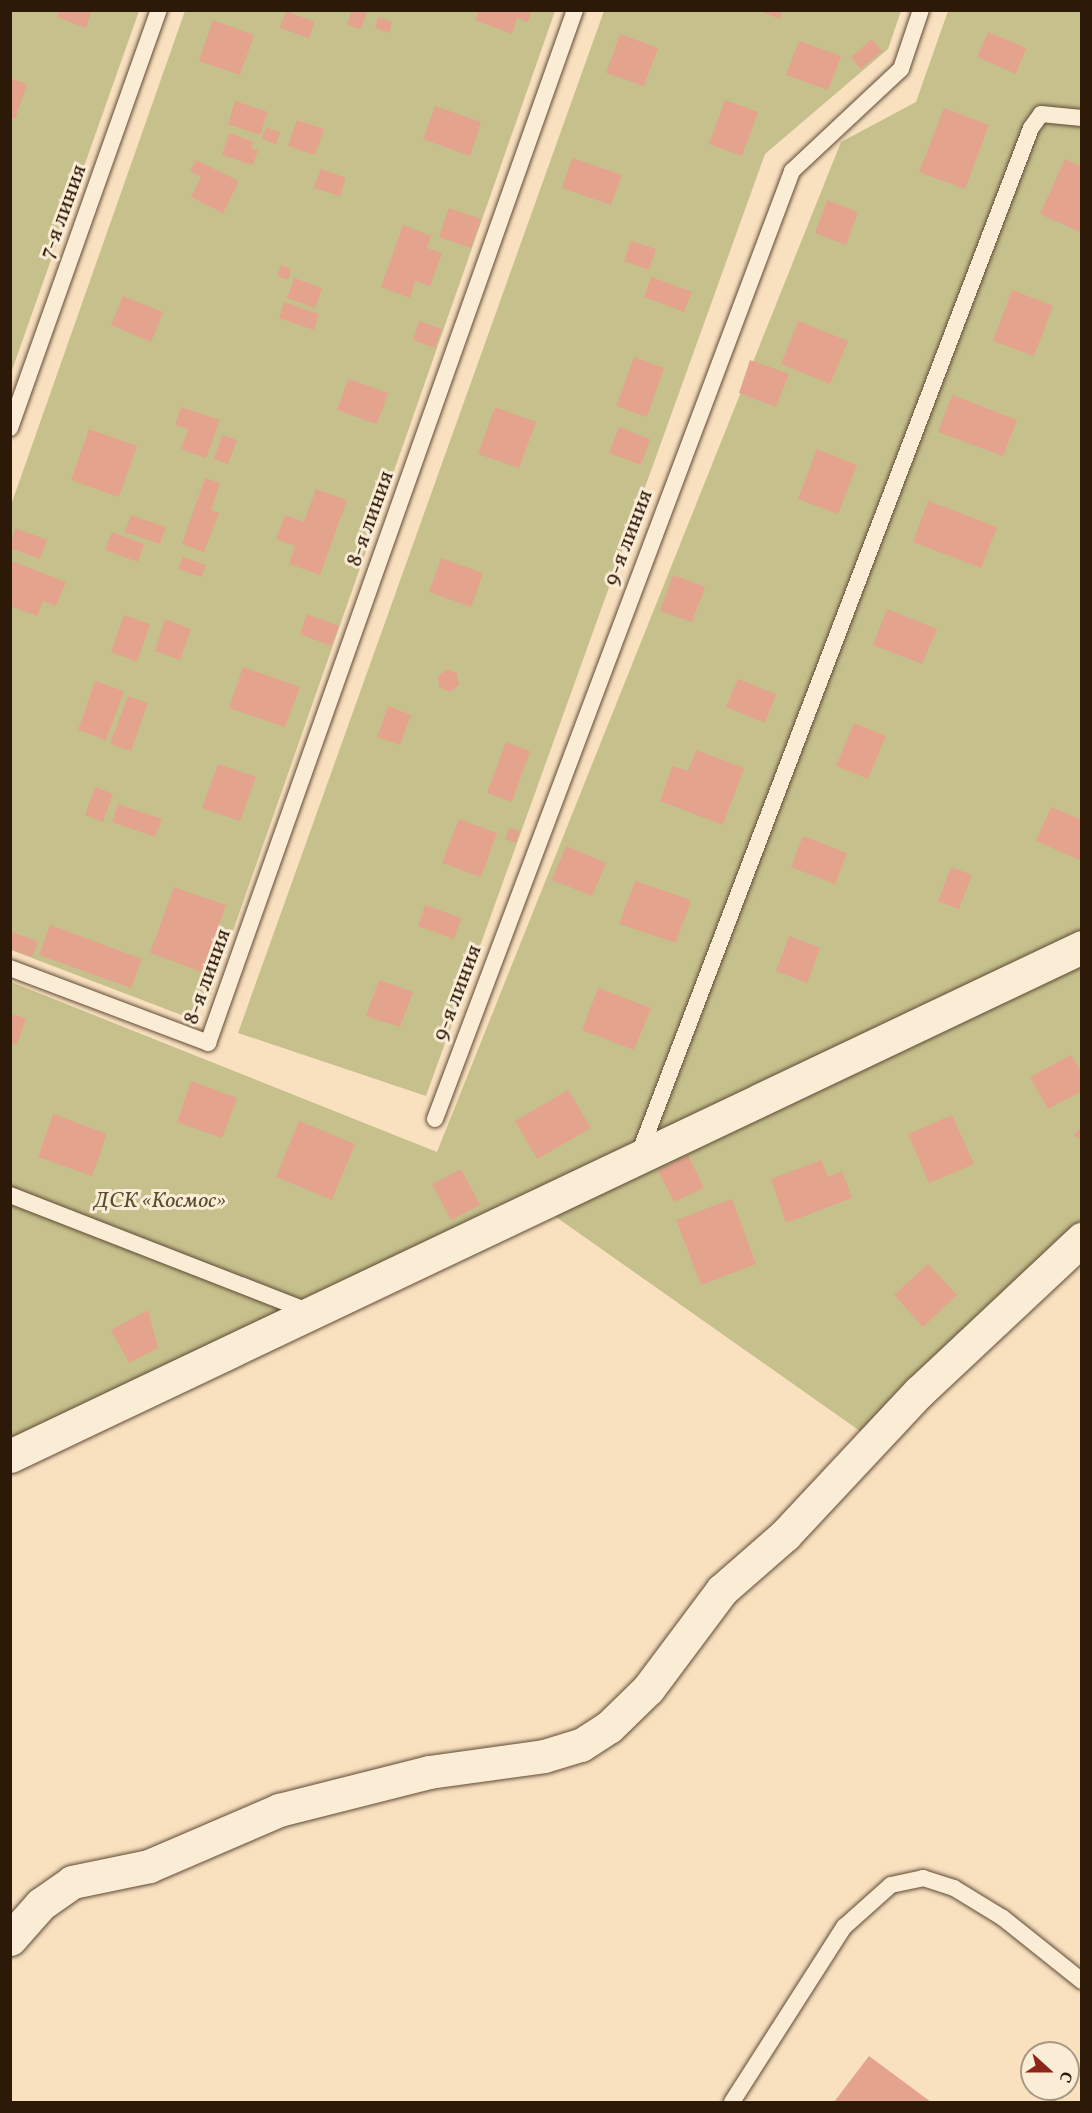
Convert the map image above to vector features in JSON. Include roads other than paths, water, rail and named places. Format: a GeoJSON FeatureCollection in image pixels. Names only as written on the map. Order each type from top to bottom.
{"type":"FeatureCollection","features":[{"type":"Feature","properties":{"kind":"street"},"geometry":{"type":"LineString","coordinates":[[10,1456],[639,1155],[1082,947]]}},
{"type":"Feature","properties":{"kind":"street"},"geometry":{"type":"LineString","coordinates":[[10,1939],[41,1904],[72,1882],[150,1866],[279,1810],[429,1772],[544,1756],[581,1745],[609,1727],[648,1689],[722,1590],[785,1535],[919,1392],[1082,1239]]}},
{"type":"Feature","properties":{"kind":"lane","name":"7-я линия"},"geometry":{"type":"LineString","coordinates":[[10,428],[159,10]]}},
{"type":"Feature","properties":{"kind":"lane","name":"8-я линия"},"geometry":{"type":"LineString","coordinates":[[10,968],[208,1043],[575,10]]}},
{"type":"Feature","properties":{"kind":"lane","name":"9-я линия"},"geometry":{"type":"LineString","coordinates":[[435,1119],[792,171],[901,69],[921,10]]}},
{"type":"Feature","properties":{"kind":"lane"},"geometry":{"type":"LineString","coordinates":[[639,1155],[1031,128],[1041,114],[1082,118]]}},
{"type":"Feature","properties":{"kind":"lane"},"geometry":{"type":"LineString","coordinates":[[10,1195],[310,1312]]}},
{"type":"Feature","properties":{"kind":"lane"},"geometry":{"type":"LineString","coordinates":[[732,2103],[844,1927],[891,1885],[923,1878],[954,1888],[1003,1918],[1082,1981]]}},
{"type":"Feature","properties":{"kind":"park label","name":"ДСК «Космос»"},"geometry":{"type":"Point","coordinates":[160,1202]}}]}
